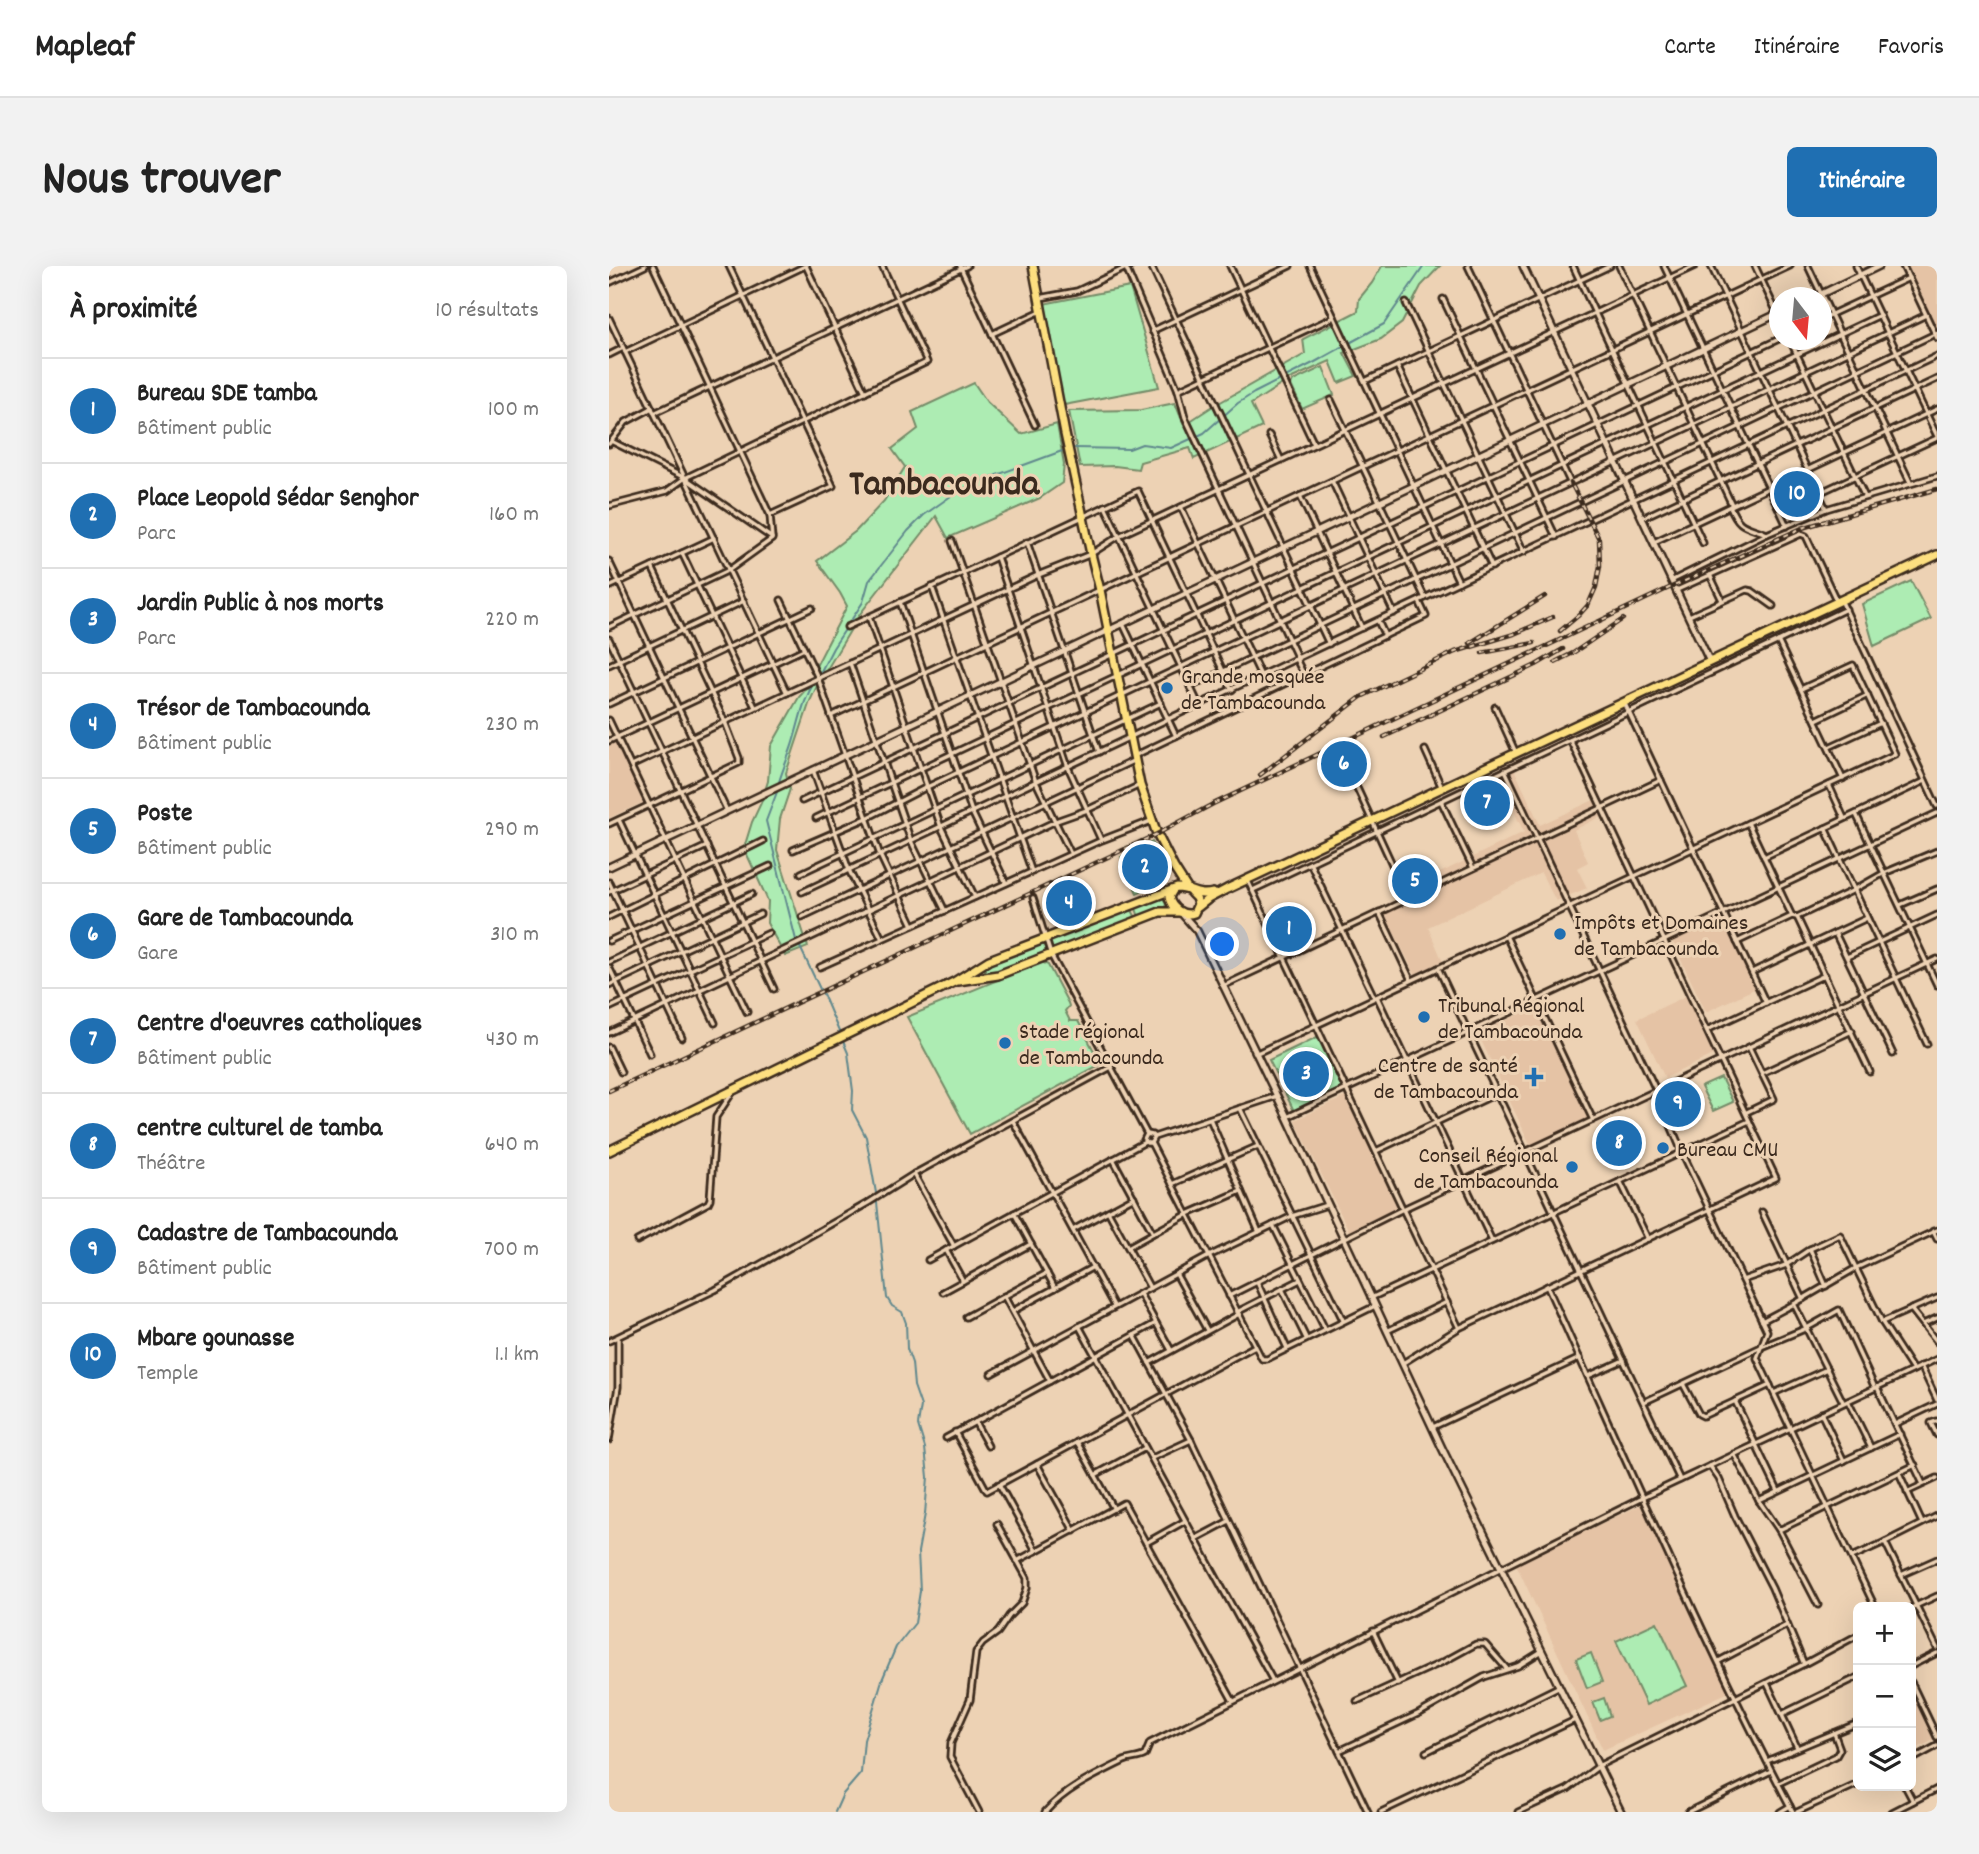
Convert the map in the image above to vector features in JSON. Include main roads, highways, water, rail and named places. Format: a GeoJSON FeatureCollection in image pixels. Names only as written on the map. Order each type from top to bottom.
{"type":"FeatureCollection","features":[{"type":"Feature","properties":{"kind":"highway"},"geometry":{"type":"LineString","coordinates":[[1034,266],[1065,434],[1140,785],[1151,820],[1174,868],[1196,898],[1197,909]]}},
{"type":"Feature","properties":{"kind":"highway"},"geometry":{"type":"LineString","coordinates":[[954,982],[991,977],[1160,912],[1180,912],[1187,915],[1208,899],[1247,879],[1937,555]]}},
{"type":"Feature","properties":{"kind":"highway"},"geometry":{"type":"LineString","coordinates":[[1174,868],[1170,900],[1180,912]]}},
{"type":"Feature","properties":{"kind":"highway"},"geometry":{"type":"LineString","coordinates":[[609,1151],[954,982],[985,962],[1179,888],[1206,895],[1227,889]]}},
{"type":"Feature","properties":{"kind":"waterway"},"geometry":{"type":"LineString","coordinates":[[1075,448],[1129,449],[1142,444],[1171,448],[1204,433],[1238,403],[1254,393],[1384,324],[1424,266]]}},
{"type":"Feature","properties":{"kind":"waterway"},"geometry":{"type":"LineString","coordinates":[[818,677],[863,602],[869,581],[924,515],[975,483],[1062,451]]}},
{"type":"Feature","properties":{"kind":"waterway"},"geometry":{"type":"LineString","coordinates":[[779,782],[805,702],[815,681]]}},
{"type":"Feature","properties":{"kind":"waterway"},"geometry":{"type":"LineString","coordinates":[[777,792],[766,821],[796,940]]}},
{"type":"Feature","properties":{"kind":"waterway"},"geometry":{"type":"LineString","coordinates":[[800,947],[820,989]]}},
{"type":"Feature","properties":{"kind":"waterway"},"geometry":{"type":"LineString","coordinates":[[823,994],[840,1034]]}},
{"type":"Feature","properties":{"kind":"waterway"},"geometry":{"type":"LineString","coordinates":[[835,1812],[843,1794],[861,1773],[864,1740],[882,1680],[896,1647],[915,1623],[920,1591],[918,1552],[928,1477],[925,1448],[918,1425],[921,1406],[907,1349],[906,1323],[902,1312],[892,1306],[887,1298],[876,1193],[866,1137],[852,1110],[853,1091],[848,1053],[842,1039]]}},
{"type":"Feature","properties":{"kind":"railway"},"geometry":{"type":"LineString","coordinates":[[1560,631],[1588,605],[1596,587],[1600,566],[1599,539],[1571,483]]}},
{"type":"Feature","properties":{"kind":"railway"},"geometry":{"type":"LineString","coordinates":[[609,1091],[1157,834],[1213,804],[1667,589],[1802,528],[1937,489]]}},
{"type":"Feature","properties":{"kind":"railway"},"geometry":{"type":"LineString","coordinates":[[1470,643],[1545,596]]}},
{"type":"Feature","properties":{"kind":"railway"},"geometry":{"type":"LineString","coordinates":[[1260,775],[1361,697],[1455,652],[1514,634],[1553,617]]}},
{"type":"Feature","properties":{"kind":"railway"},"geometry":{"type":"LineString","coordinates":[[1555,662],[1623,619]]}},
{"type":"Feature","properties":{"kind":"railway"},"geometry":{"type":"LineString","coordinates":[[1482,653],[1534,643]]}},
{"type":"Feature","properties":{"kind":"railway"},"geometry":{"type":"LineString","coordinates":[[1384,737],[1536,665],[1563,649]]}},
{"type":"Feature","properties":{"kind":"place","name":"Mbare gounasse"},"geometry":{"type":"Point","coordinates":[1797,494]}},
{"type":"Feature","properties":{"kind":"place","name":"Grande mosquée de Tambacounda"},"geometry":{"type":"Point","coordinates":[1167,688]}},
{"type":"Feature","properties":{"kind":"place","name":"Gare de Tambacounda"},"geometry":{"type":"Point","coordinates":[1344,764]}},
{"type":"Feature","properties":{"kind":"place","name":"Centre d'oeuvres catholiques"},"geometry":{"type":"Point","coordinates":[1487,803]}},
{"type":"Feature","properties":{"kind":"place","name":"Place Leopold Sédar Senghor"},"geometry":{"type":"Point","coordinates":[1145,867]}},
{"type":"Feature","properties":{"kind":"place","name":"Poste"},"geometry":{"type":"Point","coordinates":[1415,881]}},
{"type":"Feature","properties":{"kind":"place","name":"Trésor de Tambacounda"},"geometry":{"type":"Point","coordinates":[1069,903]}},
{"type":"Feature","properties":{"kind":"place","name":"Bureau SDE tamba"},"geometry":{"type":"Point","coordinates":[1289,929]}},
{"type":"Feature","properties":{"kind":"place","name":"Impôts et Domaines de Tambacounda"},"geometry":{"type":"Point","coordinates":[1560,934]}},
{"type":"Feature","properties":{"kind":"place","name":"Tribunal Régional de Tambacounda"},"geometry":{"type":"Point","coordinates":[1424,1017]}},
{"type":"Feature","properties":{"kind":"place","name":"Stade régional de Tambacounda"},"geometry":{"type":"Point","coordinates":[1005,1043]}},
{"type":"Feature","properties":{"kind":"place","name":"Jardin Public à nos morts"},"geometry":{"type":"Point","coordinates":[1306,1074]}},
{"type":"Feature","properties":{"kind":"place","name":"Centre de santé de Tambacounda"},"geometry":{"type":"Point","coordinates":[1534,1077]}},
{"type":"Feature","properties":{"kind":"place","name":"Cadastre de Tambacounda"},"geometry":{"type":"Point","coordinates":[1678,1104]}},
{"type":"Feature","properties":{"kind":"place","name":"centre culturel de tamba"},"geometry":{"type":"Point","coordinates":[1619,1143]}},
{"type":"Feature","properties":{"kind":"place","name":"Bureau CMU"},"geometry":{"type":"Point","coordinates":[1663,1148]}},
{"type":"Feature","properties":{"kind":"place","name":"Conseil Régional de Tambacounda"},"geometry":{"type":"Point","coordinates":[1572,1167]}},
{"type":"Feature","properties":{"kind":"district","name":"Tambacounda"},"geometry":{"type":"Point","coordinates":[944,481]}}]}
